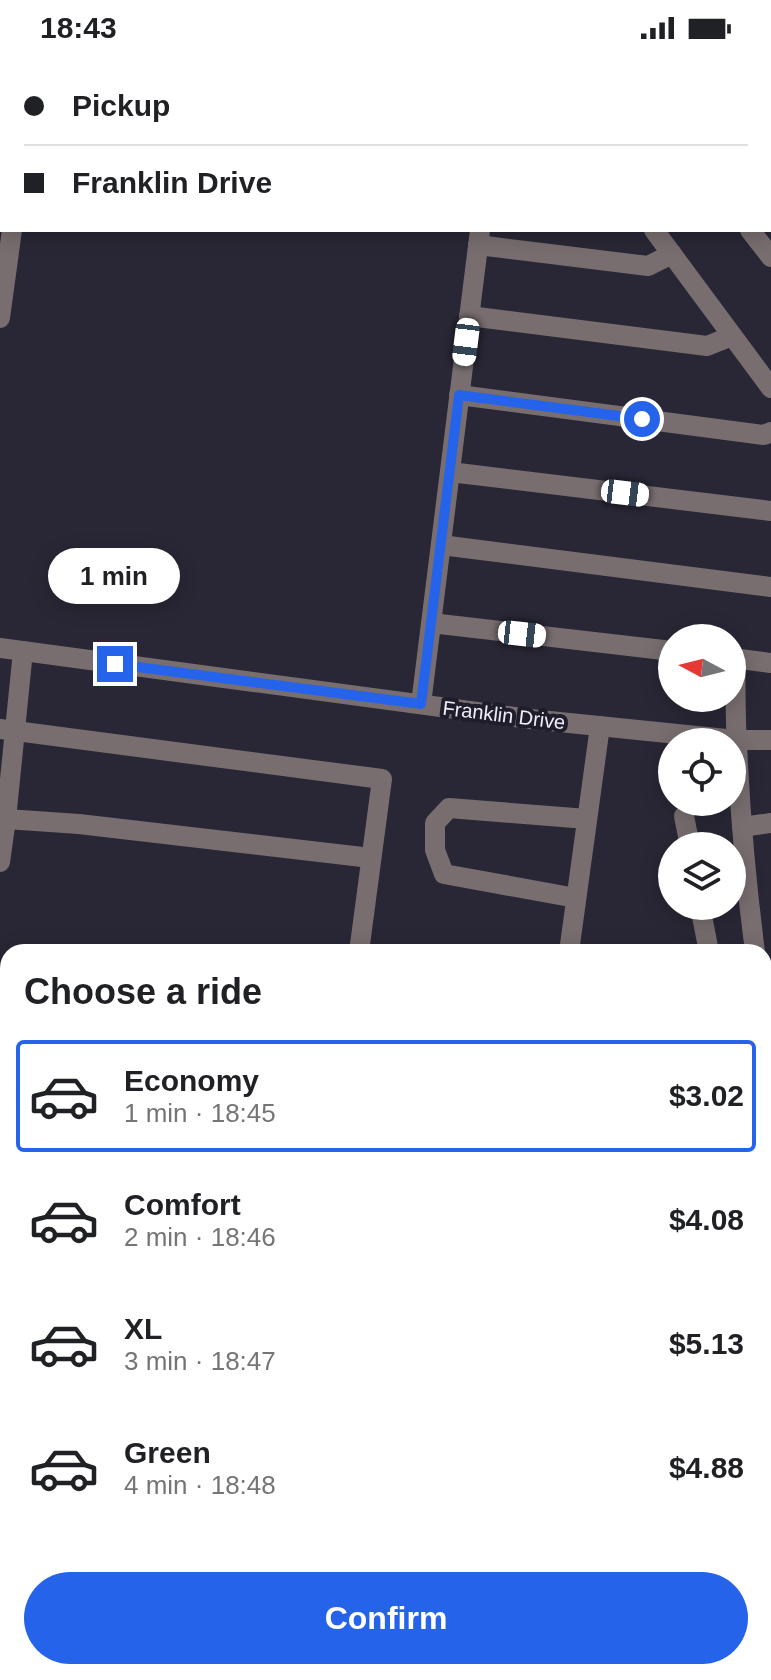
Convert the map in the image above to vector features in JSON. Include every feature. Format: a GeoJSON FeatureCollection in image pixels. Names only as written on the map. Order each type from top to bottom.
{"type":"FeatureCollection","features":[{"type":"Feature","properties":{"kind":"street"},"geometry":{"type":"LineString","coordinates":[[0,318],[12,232]]}},
{"type":"Feature","properties":{"kind":"street"},"geometry":{"type":"LineString","coordinates":[[656,232],[771,388]]}},
{"type":"Feature","properties":{"kind":"street"},"geometry":{"type":"LineString","coordinates":[[752,232],[771,257]]}},
{"type":"Feature","properties":{"kind":"street"},"geometry":{"type":"LineString","coordinates":[[421,704],[479,238],[648,266],[672,254]]}},
{"type":"Feature","properties":{"kind":"street"},"geometry":{"type":"LineString","coordinates":[[469,316],[707,346],[732,336]]}},
{"type":"Feature","properties":{"kind":"street"},"geometry":{"type":"LineString","coordinates":[[459,395],[764,435],[771,432]]}},
{"type":"Feature","properties":{"kind":"street"},"geometry":{"type":"LineString","coordinates":[[450,472],[771,511]]}},
{"type":"Feature","properties":{"kind":"street"},"geometry":{"type":"LineString","coordinates":[[441,545],[771,587]]}},
{"type":"Feature","properties":{"kind":"street"},"geometry":{"type":"LineString","coordinates":[[431,623],[658,649]]}},
{"type":"Feature","properties":{"kind":"street","name":"Franklin Drive"},"geometry":{"type":"LineString","coordinates":[[0,648],[658,732]]}},
{"type":"Feature","properties":{"kind":"street"},"geometry":{"type":"LineString","coordinates":[[0,862],[7,730],[23,651]]}},
{"type":"Feature","properties":{"kind":"street"},"geometry":{"type":"LineString","coordinates":[[746,660],[771,663]]}},
{"type":"Feature","properties":{"kind":"street"},"geometry":{"type":"LineString","coordinates":[[570,944],[600,726]]}},
{"type":"Feature","properties":{"kind":"street"},"geometry":{"type":"LineString","coordinates":[[7,730],[382,779],[360,944]]}},
{"type":"Feature","properties":{"kind":"street","name":"Franklin Drive"},"geometry":{"type":"LineString","coordinates":[[746,740],[771,740]]}},
{"type":"Feature","properties":{"kind":"street"},"geometry":{"type":"LineString","coordinates":[[576,898],[444,874],[435,850],[435,823],[449,808],[587,819]]}},
{"type":"Feature","properties":{"kind":"street"},"geometry":{"type":"LineString","coordinates":[[684,816],[687,832]]}},
{"type":"Feature","properties":{"kind":"street"},"geometry":{"type":"LineString","coordinates":[[741,816],[742,832]]}},
{"type":"Feature","properties":{"kind":"street"},"geometry":{"type":"LineString","coordinates":[[3,818],[371,858]]}},
{"type":"Feature","properties":{"kind":"street"},"geometry":{"type":"LineString","coordinates":[[742,827],[771,823]]}},
{"type":"Feature","properties":{"kind":"street"},"geometry":{"type":"LineString","coordinates":[[746,910],[753,944]]}},
{"type":"Feature","properties":{"kind":"street"},"geometry":{"type":"LineString","coordinates":[[703,920],[707,944]]}},
{"type":"Feature","properties":{"kind":"route"},"geometry":{"type":"LineString","coordinates":[[115,664],[421,704],[459,395],[642,419]]}}]}
